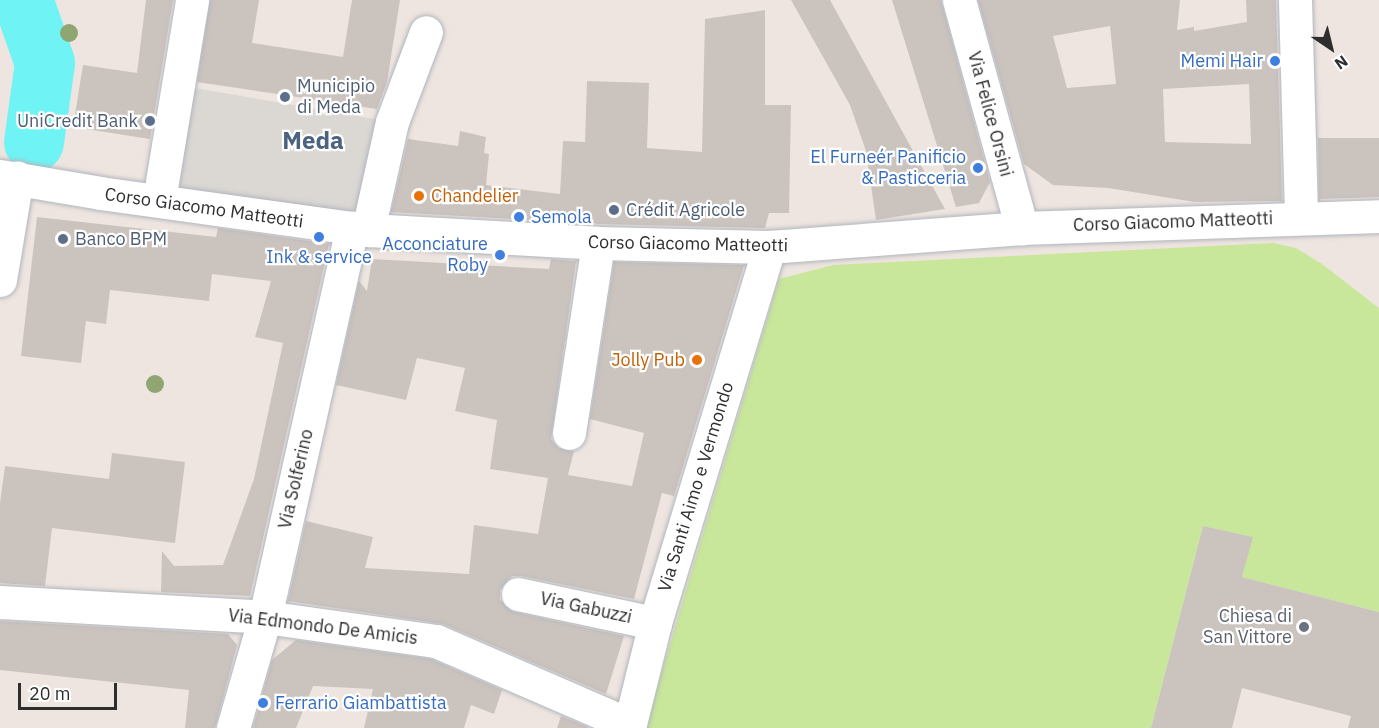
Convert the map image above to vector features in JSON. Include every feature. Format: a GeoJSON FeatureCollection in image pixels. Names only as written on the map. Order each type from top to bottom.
{"type":"FeatureCollection","features":[{"type":"Feature","properties":{"kind":"street"},"geometry":{"type":"LineString","coordinates":[[159,200],[192,0]]}},
{"type":"Feature","properties":{"kind":"street","name":"Via Felice Orsini"},"geometry":{"type":"LineString","coordinates":[[959,0],[1022,228]]}},
{"type":"Feature","properties":{"kind":"street"},"geometry":{"type":"LineString","coordinates":[[1295,0],[1301,217]]}},
{"type":"Feature","properties":{"kind":"street","name":"Via Solferino"},"geometry":{"type":"LineString","coordinates":[[233,728],[265,617],[360,229],[392,122],[426,32]]}},
{"type":"Feature","properties":{"kind":"street"},"geometry":{"type":"LineString","coordinates":[[0,280],[9,176]]}},
{"type":"Feature","properties":{"kind":"street","name":"Corso Giacomo Matteotti"},"geometry":{"type":"LineString","coordinates":[[9,176],[360,229],[598,243],[769,247],[1022,228],[1379,216]]}},
{"type":"Feature","properties":{"kind":"street"},"geometry":{"type":"LineString","coordinates":[[569,433],[598,243]]}},
{"type":"Feature","properties":{"kind":"street","name":"Via Santi Aimo e Vermondo"},"geometry":{"type":"LineString","coordinates":[[629,726],[655,622],[769,247]]}},
{"type":"Feature","properties":{"kind":"street","name":"Via Gabuzzi"},"geometry":{"type":"LineString","coordinates":[[518,594],[655,622]]}},
{"type":"Feature","properties":{"kind":"street","name":"Via Edmondo De Amicis"},"geometry":{"type":"LineString","coordinates":[[0,602],[265,617],[436,641],[629,726]]}},
{"type":"Feature","properties":{"kind":"green space"},"geometry":{"type":"Polygon","coordinates":[[[1274,243],[1296,248],[1322,264],[1379,308],[1379,612],[1242,577],[1252,537],[1203,526],[1151,728],[645,728],[779,279],[833,265],[1274,243]]]}},
{"type":"Feature","properties":{"kind":"shaded area"},"geometry":{"type":"Polygon","coordinates":[[[177,85],[392,122],[368,230],[159,200],[177,85]]]}},
{"type":"Feature","properties":{"kind":"building"},"geometry":{"type":"Polygon","coordinates":[[[146,0],[173,0],[150,139],[73,127],[83,65],[137,73],[146,0]]]}},
{"type":"Feature","properties":{"kind":"building"},"geometry":{"type":"Polygon","coordinates":[[[210,0],[259,0],[252,43],[343,57],[352,0],[400,0],[387,82],[377,109],[197,82],[210,0]]]}},
{"type":"Feature","properties":{"kind":"building"},"geometry":{"type":"Polygon","coordinates":[[[791,0],[830,0],[945,209],[876,220],[866,151],[850,105],[791,0]]]}},
{"type":"Feature","properties":{"kind":"building"},"geometry":{"type":"Polygon","coordinates":[[[892,0],[941,0],[990,182],[979,203],[956,207],[892,0]]]}},
{"type":"Feature","properties":{"kind":"building"},"geometry":{"type":"Polygon","coordinates":[[[978,0],[1180,0],[1177,30],[1194,27],[1194,31],[1247,22],[1246,0],[1276,0],[1282,201],[1195,202],[1108,188],[1053,185],[1024,164],[978,0]],[[1110,26],[1053,36],[1067,88],[1116,84],[1110,26]],[[1249,84],[1163,89],[1165,142],[1251,144],[1249,84]]]}},
{"type":"Feature","properties":{"kind":"building"},"geometry":{"type":"Polygon","coordinates":[[[765,10],[765,105],[791,105],[789,213],[769,213],[765,228],[599,224],[391,212],[408,139],[458,146],[460,131],[486,137],[484,153],[489,154],[486,185],[560,194],[563,141],[585,142],[587,81],[649,83],[647,148],[702,152],[705,19],[765,10]]]}},
{"type":"Feature","properties":{"kind":"building"},"geometry":{"type":"Polygon","coordinates":[[[1318,138],[1379,138],[1379,197],[1319,199],[1318,138]]]}},
{"type":"Feature","properties":{"kind":"building"},"geometry":{"type":"Polygon","coordinates":[[[37,217],[216,237],[218,228],[329,244],[250,596],[161,592],[162,551],[174,566],[223,565],[254,479],[283,343],[255,337],[271,281],[212,274],[209,301],[110,290],[106,324],[86,321],[81,363],[21,356],[37,217]]]}},
{"type":"Feature","properties":{"kind":"building"},"geometry":{"type":"Polygon","coordinates":[[[372,259],[549,269],[551,259],[576,261],[551,439],[558,448],[574,451],[568,475],[632,486],[644,433],[590,419],[614,262],[744,265],[674,496],[662,493],[634,599],[521,576],[512,576],[500,590],[500,600],[514,612],[624,636],[606,694],[443,624],[288,601],[306,521],[373,537],[365,568],[469,574],[474,525],[538,534],[548,478],[490,469],[497,420],[455,411],[465,368],[417,358],[406,400],[336,385],[359,281],[367,291],[372,259]]]}},
{"type":"Feature","properties":{"kind":"building"},"geometry":{"type":"Polygon","coordinates":[[[112,453],[185,462],[175,543],[52,528],[45,586],[0,583],[0,503],[5,466],[109,479],[112,453]]]}},
{"type":"Feature","properties":{"kind":"building"},"geometry":{"type":"Polygon","coordinates":[[[1203,526],[1253,537],[1242,577],[1379,612],[1379,728],[1348,728],[1351,716],[1242,688],[1232,728],[1151,728],[1203,526]]]}},
{"type":"Feature","properties":{"kind":"building"},"geometry":{"type":"Polygon","coordinates":[[[0,621],[228,634],[237,645],[215,728],[185,728],[189,690],[0,670],[0,621]]]}},
{"type":"Feature","properties":{"kind":"building"},"geometry":{"type":"Polygon","coordinates":[[[296,640],[431,659],[502,690],[494,714],[471,705],[464,728],[364,728],[373,689],[313,686],[296,728],[253,728],[272,660],[296,640]]]}},
{"type":"Feature","properties":{"kind":"building"},"geometry":{"type":"Polygon","coordinates":[[[561,716],[588,727],[588,728],[557,728],[561,716]]]}},
{"type":"Feature","properties":{"kind":"waterway"},"geometry":{"type":"LineString","coordinates":[[23,0],[45,63],[34,142]]}},
{"type":"Feature","properties":{"kind":"place","name":"Memi Hair"},"geometry":{"type":"Point","coordinates":[1275,61]}},
{"type":"Feature","properties":{"kind":"place","name":"Municipio di Meda"},"geometry":{"type":"Point","coordinates":[285,97]}},
{"type":"Feature","properties":{"kind":"place","name":"UniCredit Bank"},"geometry":{"type":"Point","coordinates":[150,121]}},
{"type":"Feature","properties":{"kind":"place","name":"El Furneér Panificio & Pasticceria"},"geometry":{"type":"Point","coordinates":[978,168]}},
{"type":"Feature","properties":{"kind":"place","name":"Chandelier"},"geometry":{"type":"Point","coordinates":[419,196]}},
{"type":"Feature","properties":{"kind":"place","name":"Crédit Agricole"},"geometry":{"type":"Point","coordinates":[614,210]}},
{"type":"Feature","properties":{"kind":"place","name":"Semola"},"geometry":{"type":"Point","coordinates":[519,217]}},
{"type":"Feature","properties":{"kind":"place","name":"Ink & service"},"geometry":{"type":"Point","coordinates":[319,237]}},
{"type":"Feature","properties":{"kind":"place","name":"Banco BPM"},"geometry":{"type":"Point","coordinates":[63,239]}},
{"type":"Feature","properties":{"kind":"place","name":"Acconciature Roby"},"geometry":{"type":"Point","coordinates":[500,255]}},
{"type":"Feature","properties":{"kind":"place","name":"Jolly Pub"},"geometry":{"type":"Point","coordinates":[697,360]}},
{"type":"Feature","properties":{"kind":"place","name":"Chiesa di San Vittore"},"geometry":{"type":"Point","coordinates":[1304,627]}},
{"type":"Feature","properties":{"kind":"place","name":"Ferrario Giambattista"},"geometry":{"type":"Point","coordinates":[263,703]}},
{"type":"Feature","properties":{"kind":"district","name":"Meda"},"geometry":{"type":"Point","coordinates":[313,141]}}]}
